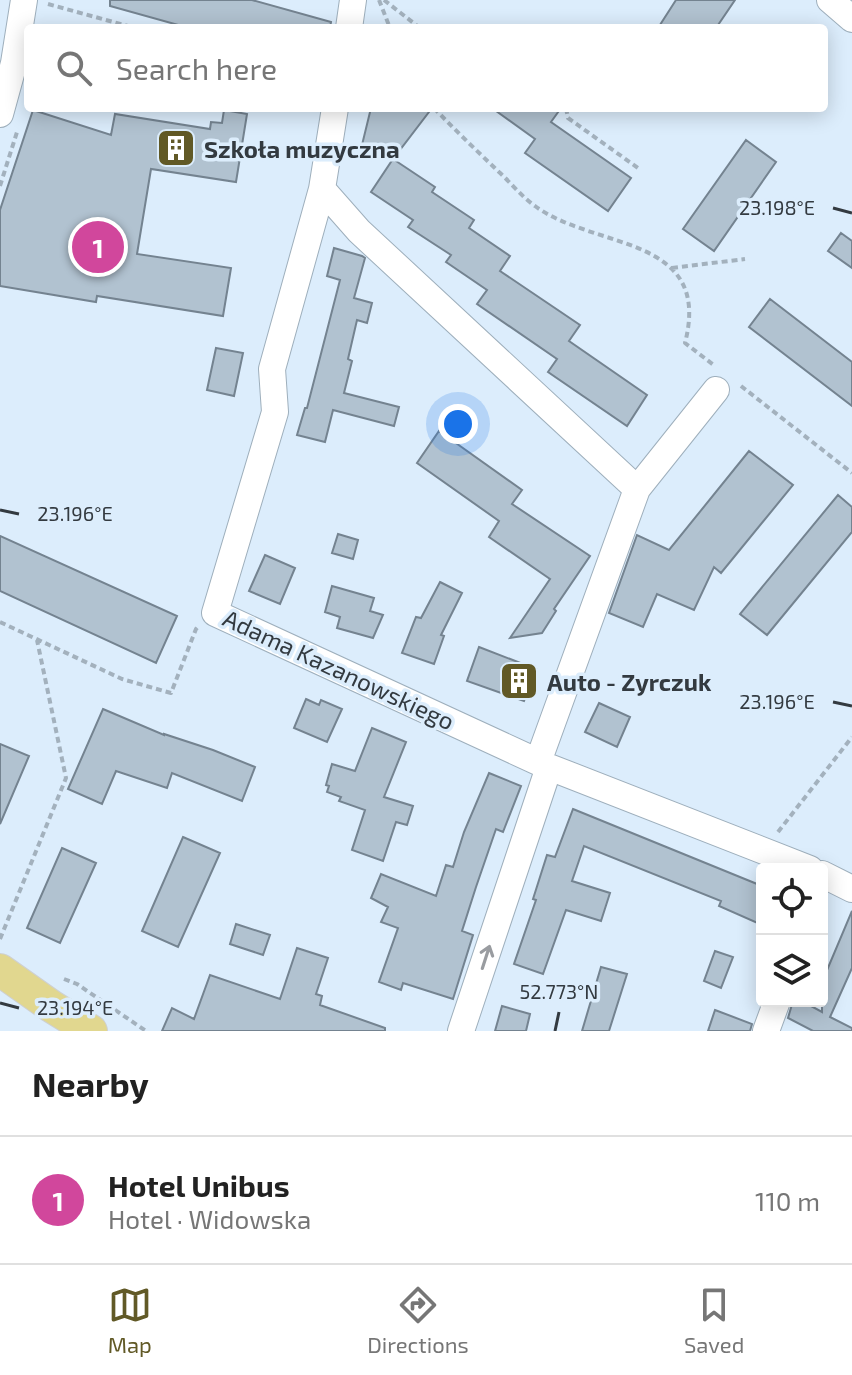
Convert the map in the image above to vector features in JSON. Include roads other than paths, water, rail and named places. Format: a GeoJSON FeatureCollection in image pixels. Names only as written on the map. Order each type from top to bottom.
{"type":"FeatureCollection","features":[{"type":"Feature","properties":{"kind":"main road"},"geometry":{"type":"LineString","coordinates":[[0,970],[91,1031]]}},
{"type":"Feature","properties":{"kind":"street"},"geometry":{"type":"LineString","coordinates":[[350,24],[353,0]]}},
{"type":"Feature","properties":{"kind":"street"},"geometry":{"type":"LineString","coordinates":[[830,0],[852,19]]}},
{"type":"Feature","properties":{"kind":"street"},"geometry":{"type":"LineString","coordinates":[[27,24],[35,2]]}},
{"type":"Feature","properties":{"kind":"street"},"geometry":{"type":"LineString","coordinates":[[10,119],[14,63],[24,34]]}},
{"type":"Feature","properties":{"kind":"street","name":"Adama Kazanowskiego"},"geometry":{"type":"LineString","coordinates":[[334,112],[322,189],[272,369],[275,412],[215,613],[544,764],[792,863]]}},
{"type":"Feature","properties":{"kind":"street"},"geometry":{"type":"LineString","coordinates":[[322,189],[359,231],[637,489]]}},
{"type":"Feature","properties":{"kind":"street"},"geometry":{"type":"LineString","coordinates":[[461,1031],[544,764],[637,489],[723,381]]}},
{"type":"Feature","properties":{"kind":"street","name":"Adama Kazanowskiego"},"geometry":{"type":"LineString","coordinates":[[828,879],[852,889]]}},
{"type":"Feature","properties":{"kind":"street"},"geometry":{"type":"LineString","coordinates":[[766,1031],[775,1007]]}},
{"type":"Feature","properties":{"kind":"place","name":"Szkoła muzyczna"},"geometry":{"type":"Point","coordinates":[176,148]}},
{"type":"Feature","properties":{"kind":"place","name":"Hotel Unibus"},"geometry":{"type":"Point","coordinates":[98,247]}},
{"type":"Feature","properties":{"kind":"place","name":"Auto - Zyrczuk"},"geometry":{"type":"Point","coordinates":[519,681]}}]}
